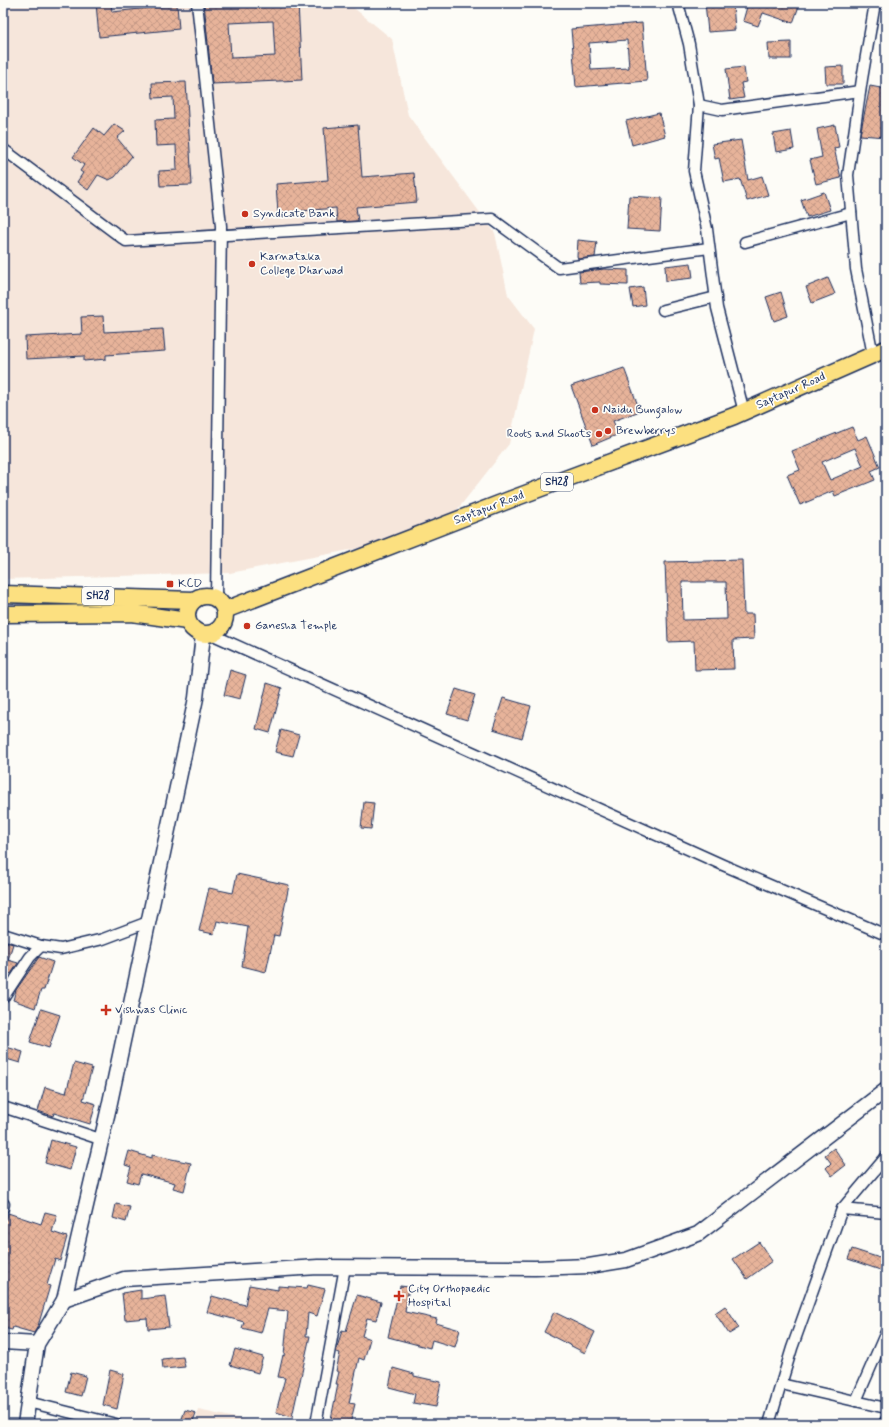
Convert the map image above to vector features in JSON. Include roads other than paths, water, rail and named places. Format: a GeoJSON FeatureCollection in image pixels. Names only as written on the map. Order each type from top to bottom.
{"type":"FeatureCollection","features":[{"type":"Feature","properties":{"kind":"main road","name":"Saptapur Road"},"geometry":{"type":"LineString","coordinates":[[220,604],[744,412],[879,352]]}},
{"type":"Feature","properties":{"kind":"main road","name":"SH28"},"geometry":{"type":"LineString","coordinates":[[3,594],[194,600]]}},
{"type":"Feature","properties":{"kind":"main road"},"geometry":{"type":"LineString","coordinates":[[201,596],[208,596],[220,604],[225,618],[223,625],[218,631],[207,635],[196,632],[187,621],[189,606],[194,600],[201,596]]}},
{"type":"Feature","properties":{"kind":"main road","name":"SH28"},"geometry":{"type":"LineString","coordinates":[[3,614],[132,613],[187,621]]}},
{"type":"Feature","properties":{"kind":"street"},"geometry":{"type":"LineString","coordinates":[[197,3],[221,237],[220,604]]}},
{"type":"Feature","properties":{"kind":"street"},"geometry":{"type":"LineString","coordinates":[[678,3],[689,44],[699,105],[694,171],[707,229],[716,297],[744,412]]}},
{"type":"Feature","properties":{"kind":"street"},"geometry":{"type":"LineString","coordinates":[[875,3],[848,175],[856,269],[879,352]]}},
{"type":"Feature","properties":{"kind":"street"},"geometry":{"type":"LineString","coordinates":[[699,105],[722,110],[860,91]]}},
{"type":"Feature","properties":{"kind":"street"},"geometry":{"type":"LineString","coordinates":[[3,149],[126,241],[221,237],[492,219],[559,268],[709,248]]}},
{"type":"Feature","properties":{"kind":"street"},"geometry":{"type":"LineString","coordinates":[[745,242],[851,213]]}},
{"type":"Feature","properties":{"kind":"street"},"geometry":{"type":"LineString","coordinates":[[663,310],[716,297]]}},
{"type":"Feature","properties":{"kind":"street"},"geometry":{"type":"LineString","coordinates":[[25,1424],[37,1344],[64,1300],[148,922],[196,698],[207,635],[723,865],[886,935]]}},
{"type":"Feature","properties":{"kind":"street"},"geometry":{"type":"LineString","coordinates":[[3,934],[41,946],[61,949],[103,939],[148,922]]}},
{"type":"Feature","properties":{"kind":"street"},"geometry":{"type":"LineString","coordinates":[[3,998],[30,957],[41,946]]}},
{"type":"Feature","properties":{"kind":"street"},"geometry":{"type":"LineString","coordinates":[[64,1300],[124,1279],[345,1267],[534,1268],[589,1266],[626,1260],[698,1234],[886,1090]]}},
{"type":"Feature","properties":{"kind":"street"},"geometry":{"type":"LineString","coordinates":[[3,1107],[100,1139]]}},
{"type":"Feature","properties":{"kind":"street"},"geometry":{"type":"LineString","coordinates":[[770,1424],[792,1348],[842,1208],[886,1157]]}},
{"type":"Feature","properties":{"kind":"street"},"geometry":{"type":"LineString","coordinates":[[842,1208],[886,1213]]}},
{"type":"Feature","properties":{"kind":"street"},"geometry":{"type":"LineString","coordinates":[[316,1424],[345,1267]]}},
{"type":"Feature","properties":{"kind":"street"},"geometry":{"type":"LineString","coordinates":[[856,1401],[886,1332]]}},
{"type":"Feature","properties":{"kind":"street"},"geometry":{"type":"LineString","coordinates":[[3,1342],[37,1344]]}},
{"type":"Feature","properties":{"kind":"street"},"geometry":{"type":"LineString","coordinates":[[781,1384],[886,1408]]}},
{"type":"Feature","properties":{"kind":"street"},"geometry":{"type":"LineString","coordinates":[[28,1402],[116,1424]]}},
{"type":"Feature","properties":{"kind":"street"},"geometry":{"type":"LineString","coordinates":[[884,1424],[886,1420]]}},
{"type":"Feature","properties":{"kind":"place","name":"Syndicate Bank"},"geometry":{"type":"Point","coordinates":[245,214]}},
{"type":"Feature","properties":{"kind":"place","name":"Karnataka College Dharwad"},"geometry":{"type":"Point","coordinates":[252,264]}},
{"type":"Feature","properties":{"kind":"place","name":"Naidu Bungalow"},"geometry":{"type":"Point","coordinates":[595,410]}},
{"type":"Feature","properties":{"kind":"place","name":"Brewberrys"},"geometry":{"type":"Point","coordinates":[608,431]}},
{"type":"Feature","properties":{"kind":"place","name":"Roots and Shoots"},"geometry":{"type":"Point","coordinates":[599,434]}},
{"type":"Feature","properties":{"kind":"place","name":"KCD"},"geometry":{"type":"Point","coordinates":[170,584]}},
{"type":"Feature","properties":{"kind":"place","name":"Ganesha Temple"},"geometry":{"type":"Point","coordinates":[247,626]}},
{"type":"Feature","properties":{"kind":"place","name":"Vishwas Clinic"},"geometry":{"type":"Point","coordinates":[106,1010]}},
{"type":"Feature","properties":{"kind":"place","name":"City Orthopaedic Hospital"},"geometry":{"type":"Point","coordinates":[399,1296]}}]}
